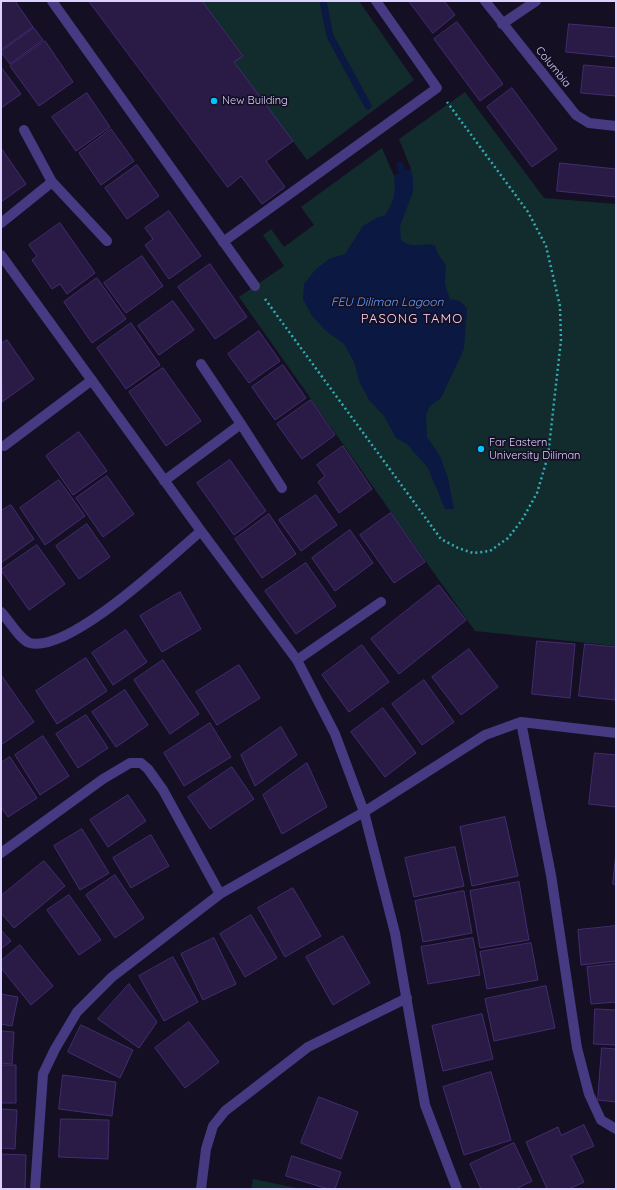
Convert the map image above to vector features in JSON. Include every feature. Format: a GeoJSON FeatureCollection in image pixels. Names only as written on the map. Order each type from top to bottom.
{"type":"FeatureCollection","features":[{"type":"Feature","properties":{"kind":"street"},"geometry":{"type":"LineString","coordinates":[[52,1],[223,242],[256,286]]}},
{"type":"Feature","properties":{"kind":"street"},"geometry":{"type":"LineString","coordinates":[[223,242],[437,88],[376,1]]}},
{"type":"Feature","properties":{"kind":"street","name":"Columbia"},"geometry":{"type":"LineString","coordinates":[[485,1],[576,115],[589,123],[616,126]]}},
{"type":"Feature","properties":{"kind":"street"},"geometry":{"type":"LineString","coordinates":[[502,24],[536,1]]}},
{"type":"Feature","properties":{"kind":"street"},"geometry":{"type":"LineString","coordinates":[[24,130],[52,182],[107,241]]}},
{"type":"Feature","properties":{"kind":"street"},"geometry":{"type":"LineString","coordinates":[[1,223],[52,182]]}},
{"type":"Feature","properties":{"kind":"street"},"geometry":{"type":"LineString","coordinates":[[1,255],[164,481],[297,660],[335,734],[364,812],[395,933],[425,1105],[457,1189]]}},
{"type":"Feature","properties":{"kind":"street"},"geometry":{"type":"LineString","coordinates":[[200,364],[282,488]]}},
{"type":"Feature","properties":{"kind":"street"},"geometry":{"type":"LineString","coordinates":[[4,446],[92,380]]}},
{"type":"Feature","properties":{"kind":"street"},"geometry":{"type":"LineString","coordinates":[[164,481],[240,424]]}},
{"type":"Feature","properties":{"kind":"street"},"geometry":{"type":"LineString","coordinates":[[1,612],[24,641],[36,643],[54,641],[83,626],[139,584],[201,531]]}},
{"type":"Feature","properties":{"kind":"street"},"geometry":{"type":"LineString","coordinates":[[297,660],[381,602]]}},
{"type":"Feature","properties":{"kind":"street"},"geometry":{"type":"LineString","coordinates":[[521,722],[551,875],[577,1048],[589,1094],[601,1120],[616,1129]]}},
{"type":"Feature","properties":{"kind":"street"},"geometry":{"type":"LineString","coordinates":[[35,1189],[43,1074],[55,1049],[77,1012],[112,977],[220,894],[364,812],[485,735],[521,722],[616,733]]}},
{"type":"Feature","properties":{"kind":"street"},"geometry":{"type":"LineString","coordinates":[[1,853],[104,779],[130,763],[140,763],[148,769],[163,790],[220,894]]}},
{"type":"Feature","properties":{"kind":"street"},"geometry":{"type":"LineString","coordinates":[[201,1189],[206,1149],[213,1126],[225,1111],[308,1046],[407,998]]}},
{"type":"Feature","properties":{"kind":"path"},"geometry":{"type":"LineString","coordinates":[[256,286],[441,539],[458,548],[473,553],[490,551],[508,538],[522,520],[537,493],[548,456],[560,340],[560,306],[546,246],[528,212],[437,88]]}},
{"type":"Feature","properties":{"kind":"green space"},"geometry":{"type":"Polygon","coordinates":[[[202,1],[359,1],[414,80],[307,160],[234,62],[243,55],[202,1]]]}},
{"type":"Feature","properties":{"kind":"green space","name":"Far Eastern University Diliman"},"geometry":{"type":"Polygon","coordinates":[[[465,92],[544,198],[616,204],[616,646],[475,631],[239,297],[284,266],[263,235],[271,229],[284,247],[314,225],[301,207],[382,148],[394,176],[411,169],[399,139],[465,92]]]}},
{"type":"Feature","properties":{"kind":"green space"},"geometry":{"type":"Polygon","coordinates":[[[253,1179],[301,1189],[251,1189],[253,1179]]]}},
{"type":"Feature","properties":{"kind":"water","name":"FEU Diliman Lagoon"},"geometry":{"type":"Polygon","coordinates":[[[411,169],[413,178],[413,192],[400,226],[401,240],[405,243],[413,245],[435,245],[438,254],[446,265],[445,284],[450,299],[460,301],[467,308],[464,349],[441,398],[430,406],[426,415],[427,437],[440,456],[448,478],[454,509],[445,509],[428,468],[407,444],[396,438],[384,416],[369,400],[360,383],[354,362],[344,344],[326,331],[312,316],[303,299],[304,284],[315,270],[329,259],[345,254],[363,226],[378,217],[384,216],[394,198],[394,176],[411,169]]]}},
{"type":"Feature","properties":{"kind":"building"},"geometry":{"type":"Polygon","coordinates":[[[1,1],[15,1],[33,27],[1,50],[1,1]]]}},
{"type":"Feature","properties":{"kind":"building","name":"New Building"},"geometry":{"type":"Polygon","coordinates":[[[89,1],[202,1],[243,56],[234,62],[293,141],[266,161],[285,187],[262,204],[241,176],[228,187],[89,1]]]}},
{"type":"Feature","properties":{"kind":"building"},"geometry":{"type":"Polygon","coordinates":[[[409,1],[444,1],[455,15],[433,33],[409,1]]]}},
{"type":"Feature","properties":{"kind":"building"},"geometry":{"type":"Polygon","coordinates":[[[457,22],[503,84],[480,101],[434,39],[457,22]]]}},
{"type":"Feature","properties":{"kind":"building"},"geometry":{"type":"Polygon","coordinates":[[[569,24],[616,28],[616,57],[566,52],[569,24]]]}},
{"type":"Feature","properties":{"kind":"building"},"geometry":{"type":"Polygon","coordinates":[[[34,28],[43,40],[10,64],[1,52],[34,28]]]}},
{"type":"Feature","properties":{"kind":"building"},"geometry":{"type":"Polygon","coordinates":[[[45,41],[73,82],[39,106],[10,66],[45,41]]]}},
{"type":"Feature","properties":{"kind":"building"},"geometry":{"type":"Polygon","coordinates":[[[584,65],[616,68],[616,96],[581,93],[584,65]]]}},
{"type":"Feature","properties":{"kind":"building"},"geometry":{"type":"Polygon","coordinates":[[[1,67],[21,94],[1,108],[1,67]]]}},
{"type":"Feature","properties":{"kind":"building"},"geometry":{"type":"Polygon","coordinates":[[[512,88],[557,149],[532,167],[487,107],[512,88]]]}},
{"type":"Feature","properties":{"kind":"building"},"geometry":{"type":"Polygon","coordinates":[[[87,93],[110,127],[76,151],[52,117],[87,93]]]}},
{"type":"Feature","properties":{"kind":"building"},"geometry":{"type":"Polygon","coordinates":[[[111,129],[134,161],[101,185],[79,153],[111,129]]]}},
{"type":"Feature","properties":{"kind":"building"},"geometry":{"type":"Polygon","coordinates":[[[1,148],[26,184],[1,202],[1,148]]]}},
{"type":"Feature","properties":{"kind":"building"},"geometry":{"type":"Polygon","coordinates":[[[560,163],[616,169],[616,197],[557,191],[560,163]]]}},
{"type":"Feature","properties":{"kind":"building"},"geometry":{"type":"Polygon","coordinates":[[[137,165],[159,196],[127,219],[105,188],[137,165]]]}},
{"type":"Feature","properties":{"kind":"building"},"geometry":{"type":"Polygon","coordinates":[[[169,211],[201,256],[169,279],[145,245],[153,239],[145,228],[169,211]]]}},
{"type":"Feature","properties":{"kind":"building"},"geometry":{"type":"Polygon","coordinates":[[[60,223],[95,273],[67,294],[60,284],[52,289],[32,260],[37,256],[29,245],[60,223]]]}},
{"type":"Feature","properties":{"kind":"building"},"geometry":{"type":"Polygon","coordinates":[[[142,256],[163,286],[126,313],[104,283],[142,256]]]}},
{"type":"Feature","properties":{"kind":"building"},"geometry":{"type":"Polygon","coordinates":[[[210,264],[247,317],[215,339],[178,287],[210,264]]]}},
{"type":"Feature","properties":{"kind":"building"},"geometry":{"type":"Polygon","coordinates":[[[97,278],[126,319],[92,343],[64,302],[97,278]]]}},
{"type":"Feature","properties":{"kind":"building"},"geometry":{"type":"Polygon","coordinates":[[[173,301],[194,330],[159,355],[138,326],[173,301]]]}},
{"type":"Feature","properties":{"kind":"building"},"geometry":{"type":"Polygon","coordinates":[[[131,323],[160,365],[126,389],[97,348],[131,323]]]}},
{"type":"Feature","properties":{"kind":"building"},"geometry":{"type":"Polygon","coordinates":[[[259,331],[280,361],[249,383],[228,354],[259,331]]]}},
{"type":"Feature","properties":{"kind":"building"},"geometry":{"type":"Polygon","coordinates":[[[7,340],[34,379],[2,402],[1,344],[7,340]]]}},
{"type":"Feature","properties":{"kind":"building"},"geometry":{"type":"Polygon","coordinates":[[[283,365],[306,398],[275,420],[252,387],[283,365]]]}},
{"type":"Feature","properties":{"kind":"building"},"geometry":{"type":"Polygon","coordinates":[[[163,368],[201,421],[166,446],[129,392],[163,368]]]}},
{"type":"Feature","properties":{"kind":"building"},"geometry":{"type":"Polygon","coordinates":[[[311,400],[335,435],[302,459],[277,424],[311,400]]]}},
{"type":"Feature","properties":{"kind":"building"},"geometry":{"type":"Polygon","coordinates":[[[79,432],[107,471],[73,495],[46,456],[79,432]]]}},
{"type":"Feature","properties":{"kind":"building"},"geometry":{"type":"Polygon","coordinates":[[[343,446],[372,489],[339,513],[318,482],[325,476],[317,465],[343,446]]]}},
{"type":"Feature","properties":{"kind":"building"},"geometry":{"type":"Polygon","coordinates":[[[230,460],[266,511],[234,535],[197,483],[230,460]]]}},
{"type":"Feature","properties":{"kind":"building"},"geometry":{"type":"Polygon","coordinates":[[[107,476],[134,514],[103,537],[76,498],[107,476]]]}},
{"type":"Feature","properties":{"kind":"building"},"geometry":{"type":"Polygon","coordinates":[[[59,480],[85,516],[45,545],[20,508],[59,480]]]}},
{"type":"Feature","properties":{"kind":"building"},"geometry":{"type":"Polygon","coordinates":[[[316,495],[337,525],[301,551],[279,520],[316,495]]]}},
{"type":"Feature","properties":{"kind":"building"},"geometry":{"type":"Polygon","coordinates":[[[11,505],[34,539],[1,563],[1,511],[11,505]]]}},
{"type":"Feature","properties":{"kind":"building"},"geometry":{"type":"Polygon","coordinates":[[[391,513],[425,562],[394,583],[360,535],[391,513]]]}},
{"type":"Feature","properties":{"kind":"building"},"geometry":{"type":"Polygon","coordinates":[[[269,514],[296,554],[262,578],[235,539],[269,514]]]}},
{"type":"Feature","properties":{"kind":"building"},"geometry":{"type":"Polygon","coordinates":[[[87,524],[110,557],[79,579],[56,546],[87,524]]]}},
{"type":"Feature","properties":{"kind":"building"},"geometry":{"type":"Polygon","coordinates":[[[350,530],[373,563],[335,591],[312,558],[350,530]]]}},
{"type":"Feature","properties":{"kind":"building"},"geometry":{"type":"Polygon","coordinates":[[[37,545],[65,584],[29,610],[1,570],[37,545]]]}},
{"type":"Feature","properties":{"kind":"building"},"geometry":{"type":"Polygon","coordinates":[[[306,563],[336,606],[296,634],[265,591],[306,563]]]}},
{"type":"Feature","properties":{"kind":"building"},"geometry":{"type":"Polygon","coordinates":[[[439,585],[466,620],[399,674],[371,639],[439,585]]]}},
{"type":"Feature","properties":{"kind":"building"},"geometry":{"type":"Polygon","coordinates":[[[180,592],[201,629],[162,652],[140,616],[180,592]]]}},
{"type":"Feature","properties":{"kind":"building"},"geometry":{"type":"Polygon","coordinates":[[[126,630],[147,662],[113,685],[92,653],[126,630]]]}},
{"type":"Feature","properties":{"kind":"building"},"geometry":{"type":"Polygon","coordinates":[[[537,641],[575,644],[570,698],[532,694],[537,641]]]}},
{"type":"Feature","properties":{"kind":"building"},"geometry":{"type":"Polygon","coordinates":[[[585,644],[616,647],[615,700],[579,696],[585,644]]]}},
{"type":"Feature","properties":{"kind":"building"},"geometry":{"type":"Polygon","coordinates":[[[362,645],[389,682],[349,712],[322,675],[362,645]]]}},
{"type":"Feature","properties":{"kind":"building"},"geometry":{"type":"Polygon","coordinates":[[[469,649],[498,687],[461,715],[432,677],[469,649]]]}},
{"type":"Feature","properties":{"kind":"building"},"geometry":{"type":"Polygon","coordinates":[[[86,658],[107,691],[57,724],[36,691],[86,658]]]}},
{"type":"Feature","properties":{"kind":"building"},"geometry":{"type":"Polygon","coordinates":[[[163,660],[199,714],[170,734],[134,680],[163,660]]]}},
{"type":"Feature","properties":{"kind":"building"},"geometry":{"type":"Polygon","coordinates":[[[239,665],[260,698],[217,725],[196,692],[239,665]]]}},
{"type":"Feature","properties":{"kind":"building"},"geometry":{"type":"Polygon","coordinates":[[[1,675],[34,722],[1,745],[1,675]]]}},
{"type":"Feature","properties":{"kind":"building"},"geometry":{"type":"Polygon","coordinates":[[[424,680],[454,722],[422,745],[392,704],[424,680]]]}},
{"type":"Feature","properties":{"kind":"building"},"geometry":{"type":"Polygon","coordinates":[[[125,690],[148,725],[116,747],[92,712],[125,690]]]}},
{"type":"Feature","properties":{"kind":"building"},"geometry":{"type":"Polygon","coordinates":[[[383,708],[416,753],[385,777],[351,732],[383,708]]]}},
{"type":"Feature","properties":{"kind":"building"},"geometry":{"type":"Polygon","coordinates":[[[86,715],[108,748],[78,768],[56,734],[86,715]]]}},
{"type":"Feature","properties":{"kind":"building"},"geometry":{"type":"Polygon","coordinates":[[[210,723],[231,757],[184,786],[164,753],[210,723]]]}},
{"type":"Feature","properties":{"kind":"building"},"geometry":{"type":"Polygon","coordinates":[[[281,727],[297,755],[255,786],[241,755],[281,727]]]}},
{"type":"Feature","properties":{"kind":"building"},"geometry":{"type":"Polygon","coordinates":[[[43,736],[69,776],[40,795],[15,755],[43,736]]]}},
{"type":"Feature","properties":{"kind":"building"},"geometry":{"type":"Polygon","coordinates":[[[595,753],[616,755],[616,807],[589,804],[595,753]]]}},
{"type":"Feature","properties":{"kind":"building"},"geometry":{"type":"Polygon","coordinates":[[[10,757],[37,798],[8,817],[1,807],[1,763],[10,757]]]}},
{"type":"Feature","properties":{"kind":"building"},"geometry":{"type":"Polygon","coordinates":[[[307,763],[327,807],[282,834],[263,795],[307,763]]]}},
{"type":"Feature","properties":{"kind":"building"},"geometry":{"type":"Polygon","coordinates":[[[232,767],[254,799],[210,829],[188,797],[232,767]]]}},
{"type":"Feature","properties":{"kind":"building"},"geometry":{"type":"Polygon","coordinates":[[[128,795],[146,821],[108,847],[90,820],[128,795]]]}},
{"type":"Feature","properties":{"kind":"building"},"geometry":{"type":"Polygon","coordinates":[[[505,817],[518,876],[472,886],[460,827],[505,817]]]}},
{"type":"Feature","properties":{"kind":"building"},"geometry":{"type":"Polygon","coordinates":[[[82,829],[109,873],[80,890],[54,846],[82,829]]]}},
{"type":"Feature","properties":{"kind":"building"},"geometry":{"type":"Polygon","coordinates":[[[151,835],[169,866],[131,888],[113,858],[151,835]]]}},
{"type":"Feature","properties":{"kind":"building"},"geometry":{"type":"Polygon","coordinates":[[[455,847],[464,886],[414,897],[405,858],[455,847]]]}},
{"type":"Feature","properties":{"kind":"building"},"geometry":{"type":"Polygon","coordinates":[[[616,853],[616,885],[613,884],[616,853]]]}},
{"type":"Feature","properties":{"kind":"building"},"geometry":{"type":"Polygon","coordinates":[[[44,861],[65,886],[14,928],[1,913],[1,896],[44,861]]]}},
{"type":"Feature","properties":{"kind":"building"},"geometry":{"type":"Polygon","coordinates":[[[115,875],[144,918],[115,938],[86,895],[115,875]]]}},
{"type":"Feature","properties":{"kind":"building"},"geometry":{"type":"Polygon","coordinates":[[[519,882],[529,940],[480,948],[470,891],[519,882]]]}},
{"type":"Feature","properties":{"kind":"building"},"geometry":{"type":"Polygon","coordinates":[[[293,888],[321,936],[285,957],[258,908],[293,888]]]}},
{"type":"Feature","properties":{"kind":"building"},"geometry":{"type":"Polygon","coordinates":[[[464,891],[472,933],[423,942],[415,901],[464,891]]]}},
{"type":"Feature","properties":{"kind":"building"},"geometry":{"type":"Polygon","coordinates":[[[69,895],[101,940],[79,955],[47,910],[69,895]]]}},
{"type":"Feature","properties":{"kind":"building"},"geometry":{"type":"Polygon","coordinates":[[[251,915],[277,958],[245,977],[220,934],[251,915]]]}},
{"type":"Feature","properties":{"kind":"building"},"geometry":{"type":"Polygon","coordinates":[[[616,926],[616,961],[581,965],[578,930],[616,926]]]}},
{"type":"Feature","properties":{"kind":"building"},"geometry":{"type":"Polygon","coordinates":[[[1,930],[11,941],[1,949],[1,930]]]}},
{"type":"Feature","properties":{"kind":"building"},"geometry":{"type":"Polygon","coordinates":[[[343,936],[370,983],[333,1005],[306,957],[343,936]]]}},
{"type":"Feature","properties":{"kind":"building"},"geometry":{"type":"Polygon","coordinates":[[[214,938],[236,984],[203,1000],[181,954],[214,938]]]}},
{"type":"Feature","properties":{"kind":"building"},"geometry":{"type":"Polygon","coordinates":[[[473,938],[480,975],[428,984],[421,947],[473,938]]]}},
{"type":"Feature","properties":{"kind":"building"},"geometry":{"type":"Polygon","coordinates":[[[531,943],[538,980],[487,989],[480,952],[531,943]]]}},
{"type":"Feature","properties":{"kind":"building"},"geometry":{"type":"Polygon","coordinates":[[[20,945],[53,986],[31,1005],[1,968],[1,961],[20,945]]]}},
{"type":"Feature","properties":{"kind":"building"},"geometry":{"type":"Polygon","coordinates":[[[173,957],[198,1002],[164,1021],[139,976],[173,957]]]}},
{"type":"Feature","properties":{"kind":"building"},"geometry":{"type":"Polygon","coordinates":[[[616,964],[616,1002],[591,1004],[587,967],[616,964]]]}},
{"type":"Feature","properties":{"kind":"building"},"geometry":{"type":"Polygon","coordinates":[[[129,984],[157,1022],[139,1048],[98,1019],[129,984]]]}},
{"type":"Feature","properties":{"kind":"building"},"geometry":{"type":"Polygon","coordinates":[[[546,986],[555,1028],[494,1041],[485,999],[546,986]]]}},
{"type":"Feature","properties":{"kind":"building"},"geometry":{"type":"Polygon","coordinates":[[[1,994],[18,997],[12,1026],[1,1024],[1,994]]]}},
{"type":"Feature","properties":{"kind":"building"},"geometry":{"type":"Polygon","coordinates":[[[595,1009],[616,1010],[616,1045],[594,1044],[595,1009]]]}},
{"type":"Feature","properties":{"kind":"building"},"geometry":{"type":"Polygon","coordinates":[[[482,1014],[493,1059],[443,1071],[432,1026],[482,1014]]]}},
{"type":"Feature","properties":{"kind":"building"},"geometry":{"type":"Polygon","coordinates":[[[189,1022],[219,1062],[185,1088],[155,1048],[189,1022]]]}},
{"type":"Feature","properties":{"kind":"building"},"geometry":{"type":"Polygon","coordinates":[[[81,1025],[133,1050],[120,1078],[68,1052],[81,1025]]]}},
{"type":"Feature","properties":{"kind":"building"},"geometry":{"type":"Polygon","coordinates":[[[1,1031],[14,1032],[12,1064],[1,1063],[1,1031]]]}},
{"type":"Feature","properties":{"kind":"building"},"geometry":{"type":"Polygon","coordinates":[[[602,1048],[616,1049],[616,1102],[598,1100],[602,1048]]]}},
{"type":"Feature","properties":{"kind":"building"},"geometry":{"type":"Polygon","coordinates":[[[1,1065],[16,1065],[16,1103],[1,1103],[1,1065]]]}},
{"type":"Feature","properties":{"kind":"building"},"geometry":{"type":"Polygon","coordinates":[[[491,1072],[511,1140],[464,1155],[443,1087],[491,1072]]]}},
{"type":"Feature","properties":{"kind":"building"},"geometry":{"type":"Polygon","coordinates":[[[63,1075],[116,1082],[112,1116],[59,1109],[63,1075]]]}},
{"type":"Feature","properties":{"kind":"building"},"geometry":{"type":"Polygon","coordinates":[[[319,1097],[358,1112],[341,1159],[301,1143],[319,1097]]]}},
{"type":"Feature","properties":{"kind":"building"},"geometry":{"type":"Polygon","coordinates":[[[1,1109],[17,1110],[15,1149],[1,1148],[1,1109]]]}},
{"type":"Feature","properties":{"kind":"building"},"geometry":{"type":"Polygon","coordinates":[[[61,1119],[109,1120],[108,1159],[59,1157],[61,1119]]]}},
{"type":"Feature","properties":{"kind":"building"},"geometry":{"type":"Polygon","coordinates":[[[584,1125],[594,1146],[571,1156],[584,1182],[569,1189],[547,1189],[526,1142],[558,1127],[561,1135],[584,1125]]]}},
{"type":"Feature","properties":{"kind":"building"},"geometry":{"type":"Polygon","coordinates":[[[514,1143],[532,1181],[516,1189],[481,1189],[470,1164],[514,1143]]]}},
{"type":"Feature","properties":{"kind":"building"},"geometry":{"type":"Polygon","coordinates":[[[1,1154],[26,1155],[25,1189],[1,1189],[1,1154]]]}},
{"type":"Feature","properties":{"kind":"building"},"geometry":{"type":"Polygon","coordinates":[[[292,1156],[341,1172],[335,1189],[328,1189],[286,1176],[292,1156]]]}},
{"type":"Feature","properties":{"kind":"waterway"},"geometry":{"type":"LineString","coordinates":[[323,1],[330,36],[368,106]]}},
{"type":"Feature","properties":{"kind":"waterway"},"geometry":{"type":"LineString","coordinates":[[400,165],[405,182]]}},
{"type":"Feature","properties":{"kind":"place","name":"New Building"},"geometry":{"type":"Point","coordinates":[214,101]}},
{"type":"Feature","properties":{"kind":"place","name":"Far Eastern University Diliman"},"geometry":{"type":"Point","coordinates":[481,449]}},
{"type":"Feature","properties":{"kind":"district","name":"PASONG TAMO"},"geometry":{"type":"Point","coordinates":[412,319]}}]}
